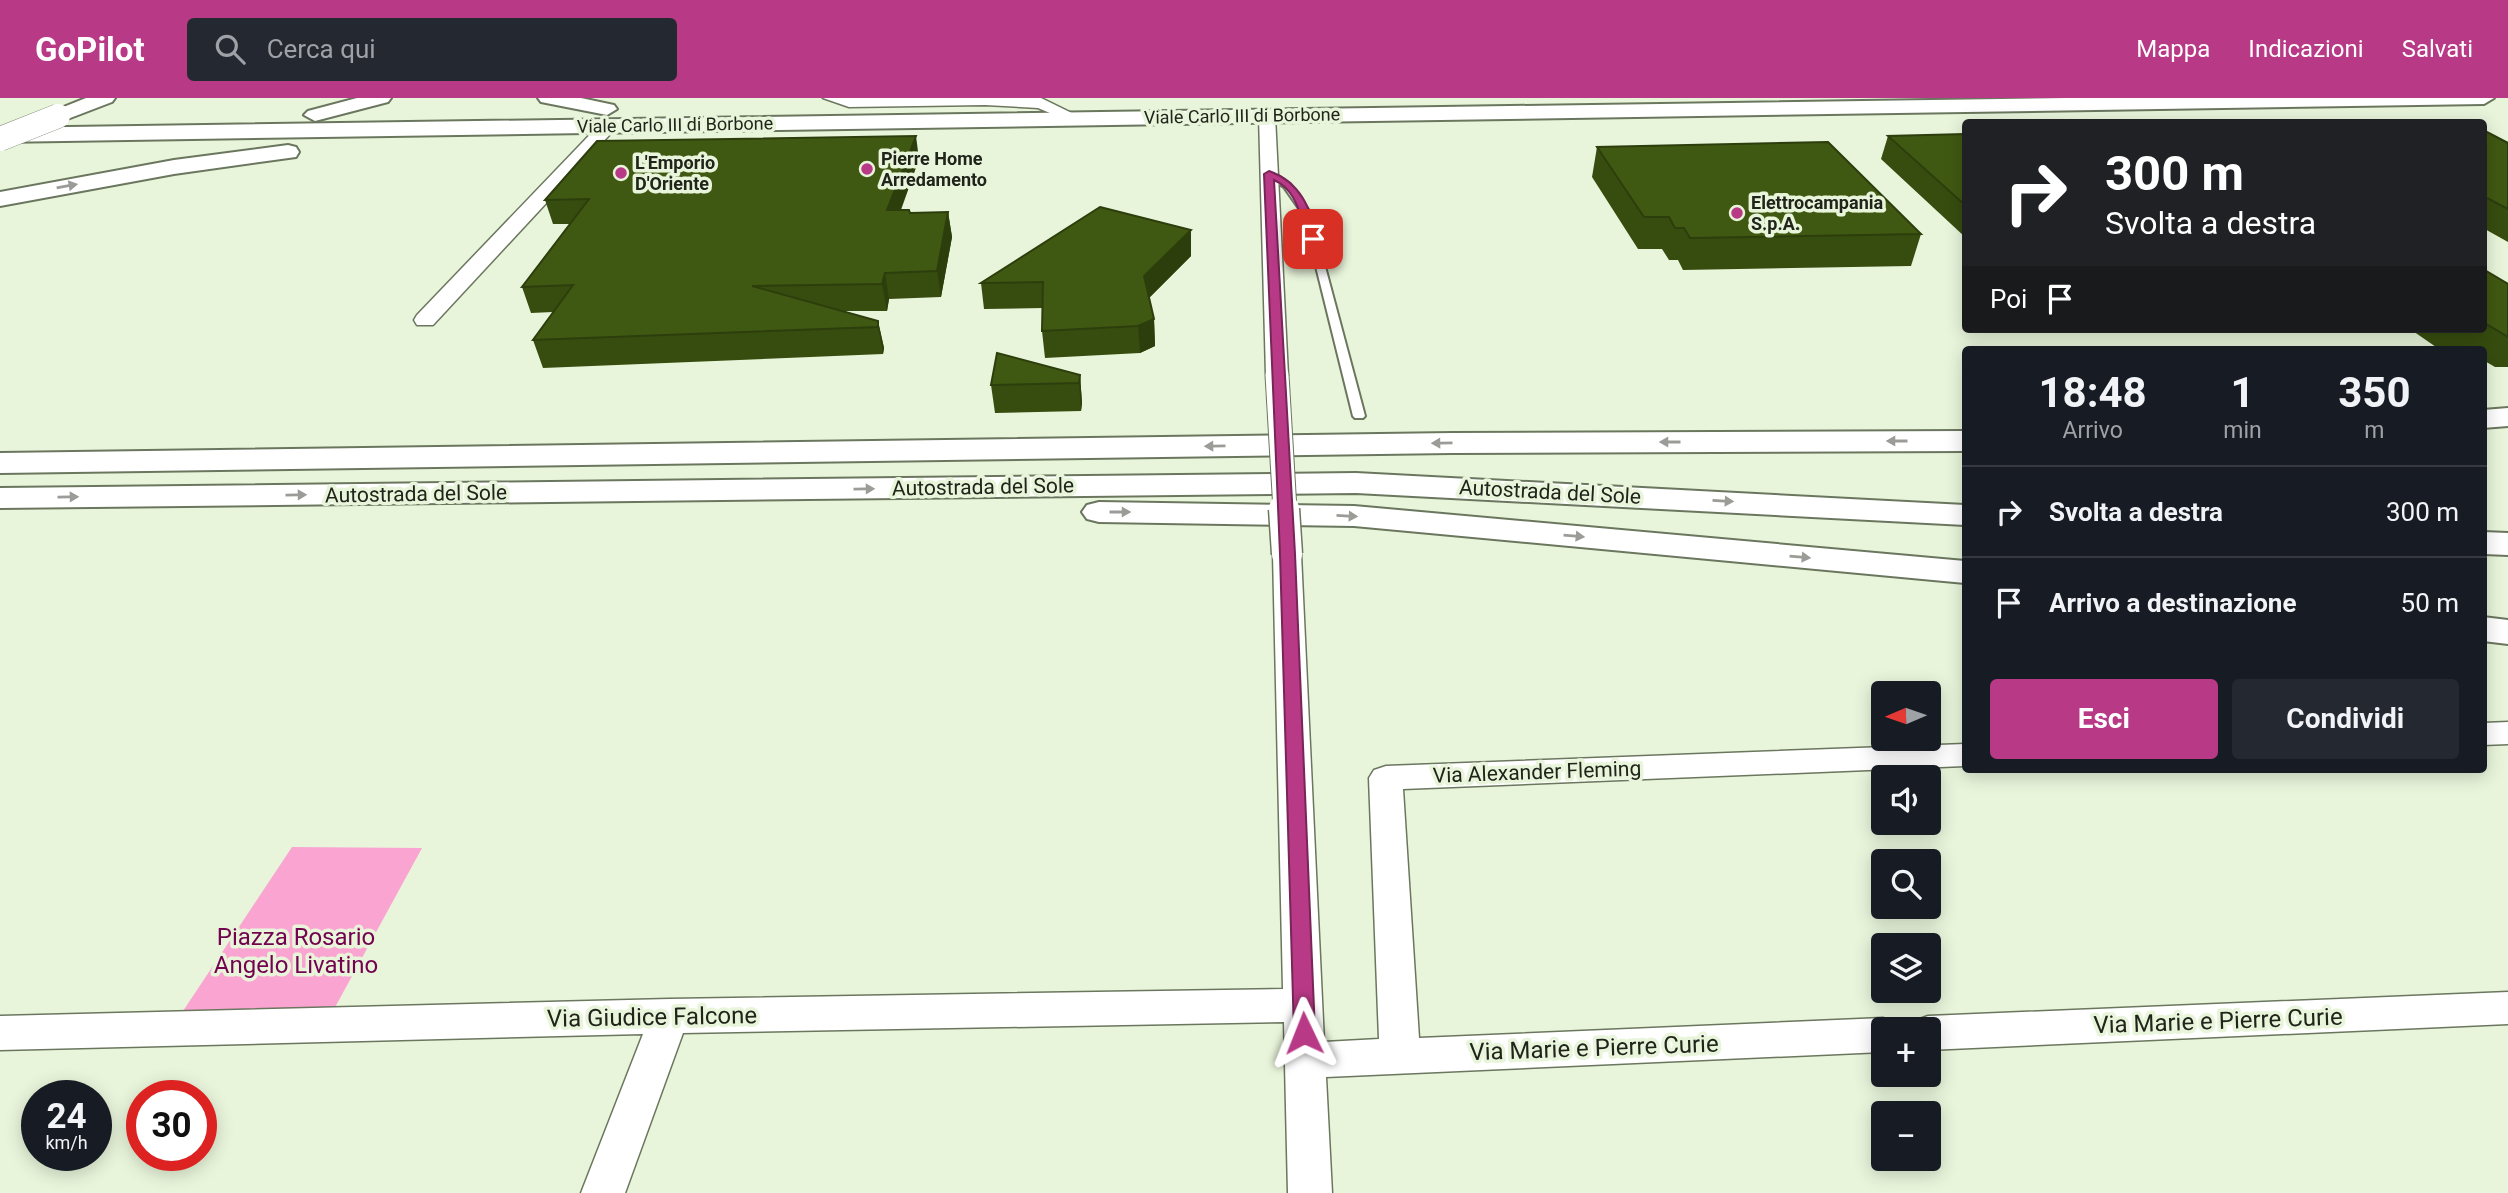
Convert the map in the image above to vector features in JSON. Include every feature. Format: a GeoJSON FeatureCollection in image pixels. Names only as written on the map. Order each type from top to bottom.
{"type":"FeatureCollection","features":[{"type":"Feature","properties":{"kind":"main road"},"geometry":{"type":"LineString","coordinates":[[0,137],[105,98]]}},
{"type":"Feature","properties":{"kind":"main road"},"geometry":{"type":"LineString","coordinates":[[75,134],[150,126],[287,119],[355,107],[381,98]]}},
{"type":"Feature","properties":{"kind":"main road"},"geometry":{"type":"LineString","coordinates":[[548,98],[669,116],[814,117],[881,122]]}},
{"type":"Feature","properties":{"kind":"main road","name":"Viale Carlo III di Borbone"},"geometry":{"type":"LineString","coordinates":[[0,137],[2153,100],[2484,98]]}},
{"type":"Feature","properties":{"kind":"main road"},"geometry":{"type":"LineString","coordinates":[[0,199],[174,167],[334,147],[600,127]]}},
{"type":"Feature","properties":{"kind":"main road"},"geometry":{"type":"LineString","coordinates":[[2487,419],[2508,417]]}},
{"type":"Feature","properties":{"kind":"main road","name":"Autostrada del Sole"},"geometry":{"type":"LineString","coordinates":[[0,463],[1466,442],[1962,441]]}},
{"type":"Feature","properties":{"kind":"main road"},"geometry":{"type":"LineString","coordinates":[[2487,444],[2508,444]]}},
{"type":"Feature","properties":{"kind":"main road","name":"Autostrada del Sole"},"geometry":{"type":"LineString","coordinates":[[0,498],[1356,483],[1962,515]]}},
{"type":"Feature","properties":{"kind":"main road"},"geometry":{"type":"LineString","coordinates":[[562,493],[722,506],[858,512],[1250,512],[1354,516],[1962,572]]}},
{"type":"Feature","properties":{"kind":"main road"},"geometry":{"type":"LineString","coordinates":[[2487,543],[2508,544]]}},
{"type":"Feature","properties":{"kind":"main road"},"geometry":{"type":"LineString","coordinates":[[2487,629],[2508,632]]}},
{"type":"Feature","properties":{"kind":"street"},"geometry":{"type":"LineString","coordinates":[[831,98],[849,102],[985,100],[1041,103],[1076,119]]}},
{"type":"Feature","properties":{"kind":"street"},"geometry":{"type":"LineString","coordinates":[[1267,116],[1287,554],[1310,1193]]}},
{"type":"Feature","properties":{"kind":"street"},"geometry":{"type":"LineString","coordinates":[[425,320],[600,127]]}},
{"type":"Feature","properties":{"kind":"street"},"geometry":{"type":"LineString","coordinates":[[2487,734],[2508,733]]}},
{"type":"Feature","properties":{"kind":"street","name":"Via Alexander Fleming"},"geometry":{"type":"LineString","coordinates":[[1401,1056],[1386,778],[1962,755]]}},
{"type":"Feature","properties":{"kind":"street","name":"Via Giudice Falcone"},"geometry":{"type":"LineString","coordinates":[[0,1033],[669,1016],[1303,1005]]}},
{"type":"Feature","properties":{"kind":"street","name":"Via Marie e Pierre Curie"},"geometry":{"type":"LineString","coordinates":[[1941,1032],[2508,1008]]}},
{"type":"Feature","properties":{"kind":"street"},"geometry":{"type":"LineString","coordinates":[[603,1193],[669,1016]]}},
{"type":"Feature","properties":{"kind":"street","name":"Via Marie e Pierre Curie"},"geometry":{"type":"LineString","coordinates":[[1305,1060],[1871,1036]]}},
{"type":"Feature","properties":{"kind":"lane"},"geometry":{"type":"LineString","coordinates":[[1269,174],[1284,181],[1294,190],[1307,214],[1359,416]]}},
{"type":"Feature","properties":{"kind":"green space","name":"Piazza Rosario Angelo Livatino"},"geometry":{"type":"Polygon","coordinates":[[[292,847],[422,848],[333,1011],[181,1014],[292,847]]]}},
{"type":"Feature","properties":{"kind":"building"},"geometry":{"type":"Polygon","coordinates":[[[2487,132],[2508,143],[2508,209],[2487,198],[2487,132]]]}},
{"type":"Feature","properties":{"kind":"building"},"geometry":{"type":"Polygon","coordinates":[[[1962,134],[1962,202],[1888,136],[1962,134]]]}},
{"type":"Feature","properties":{"kind":"building"},"geometry":{"type":"Polygon","coordinates":[[[916,136],[887,210],[909,210],[910,213],[948,212],[937,271],[885,273],[882,284],[752,286],[878,321],[878,327],[533,340],[573,285],[522,287],[589,199],[545,200],[597,141],[916,136]]]}},
{"type":"Feature","properties":{"kind":"building"},"geometry":{"type":"Polygon","coordinates":[[[1828,142],[1921,234],[1690,238],[1684,228],[1675,228],[1669,217],[1644,217],[1597,147],[1828,142]]]}},
{"type":"Feature","properties":{"kind":"building"},"geometry":{"type":"Polygon","coordinates":[[[1100,207],[1191,230],[1144,276],[1154,319],[1138,326],[1042,331],[1043,282],[981,283],[1100,207]]]}},
{"type":"Feature","properties":{"kind":"building"},"geometry":{"type":"Polygon","coordinates":[[[2487,271],[2508,284],[2508,337],[2487,324],[2487,271]]]}},
{"type":"Feature","properties":{"kind":"building"},"geometry":{"type":"Polygon","coordinates":[[[997,353],[1080,375],[1079,383],[991,385],[997,353]]]}},
{"type":"Feature","properties":{"kind":"place","name":"Pierre Home Arredamento"},"geometry":{"type":"Point","coordinates":[867,169]}},
{"type":"Feature","properties":{"kind":"place","name":"L'Emporio D'Oriente"},"geometry":{"type":"Point","coordinates":[621,173]}},
{"type":"Feature","properties":{"kind":"place","name":"Elettrocampania S.p.A."},"geometry":{"type":"Point","coordinates":[1737,213]}},
{"type":"Feature","properties":{"kind":"route"},"geometry":{"type":"LineString","coordinates":[[1304,1033],[1287,554],[1269,174],[1284,181],[1294,190],[1307,214],[1313,239]]}}]}
